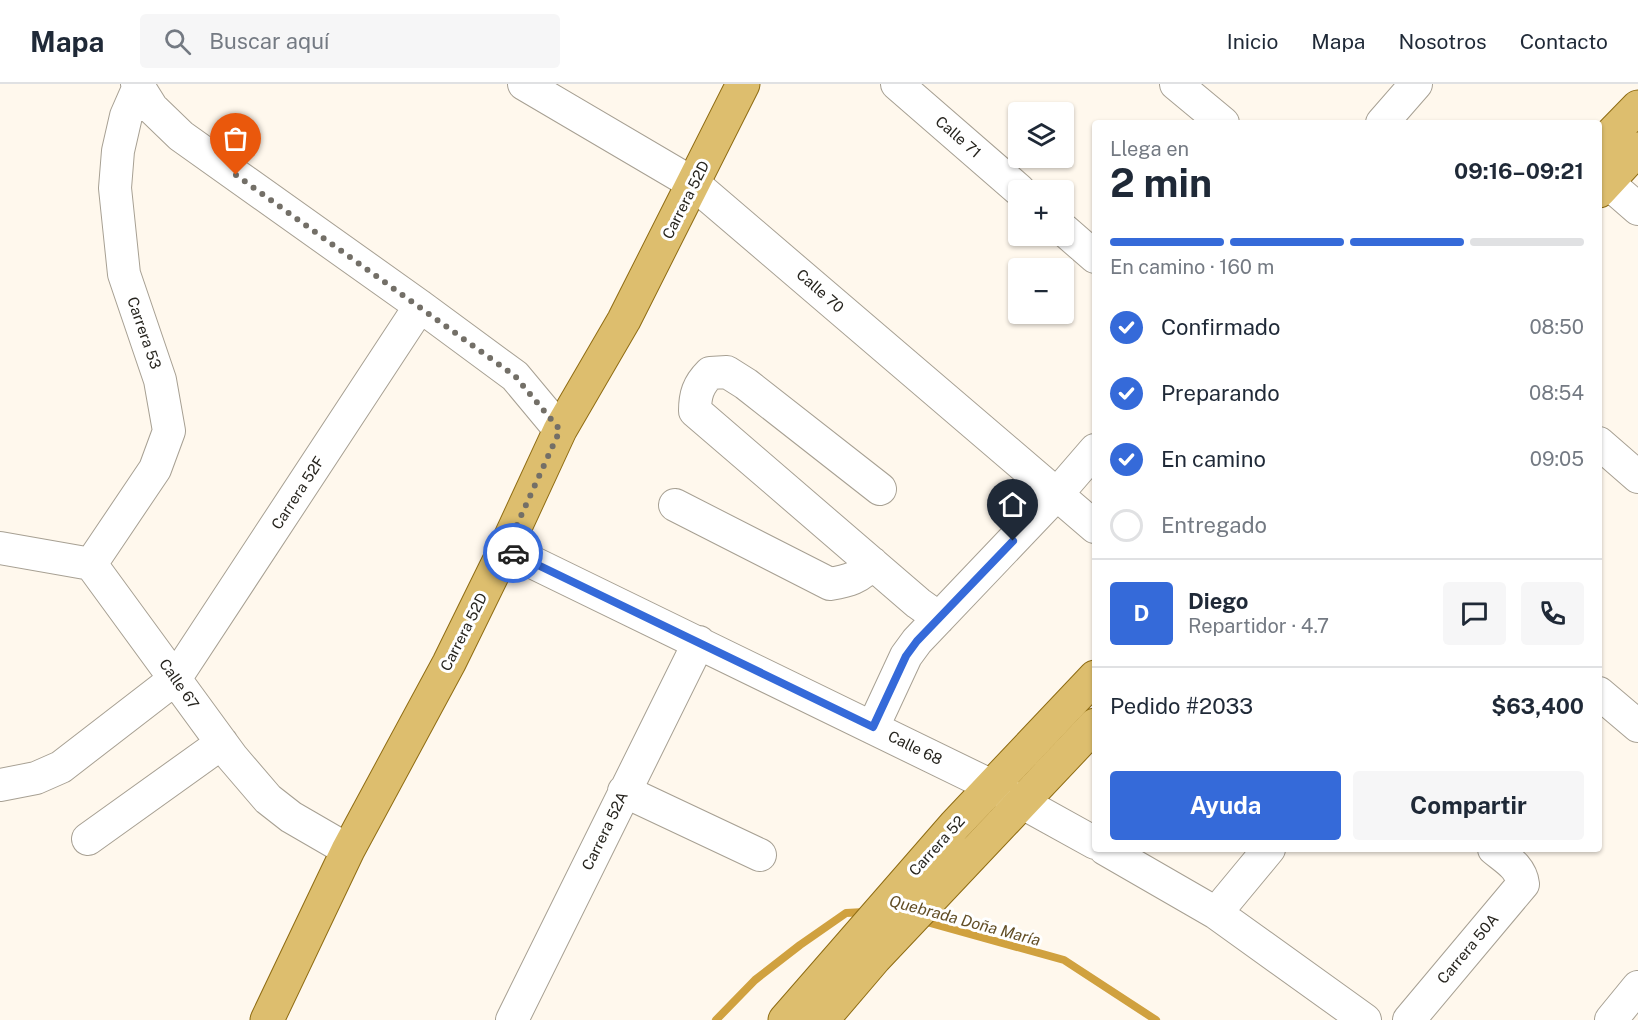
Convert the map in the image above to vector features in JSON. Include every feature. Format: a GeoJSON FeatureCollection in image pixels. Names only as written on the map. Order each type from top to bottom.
{"type":"FeatureCollection","features":[{"type":"Feature","properties":{"kind":"main road","name":"Carrera 52D"},"geometry":{"type":"LineString","coordinates":[[267,1020],[348,850],[506,549],[560,430],[624,320],[743,84]]}},
{"type":"Feature","properties":{"kind":"main road"},"geometry":{"type":"LineString","coordinates":[[1602,144],[1638,107]]}},
{"type":"Feature","properties":{"kind":"main road"},"geometry":{"type":"LineString","coordinates":[[1603,186],[1638,149]]}},
{"type":"Feature","properties":{"kind":"main road","name":"Carrera 52"},"geometry":{"type":"LineString","coordinates":[[822,1020],[861,953],[956,825],[1092,680]]}},
{"type":"Feature","properties":{"kind":"main road","name":"Carrera 52"},"geometry":{"type":"LineString","coordinates":[[785,1020],[986,839],[1092,728]]}},
{"type":"Feature","properties":{"kind":"street","name":"Calle 70"},"geometry":{"type":"LineString","coordinates":[[524,84],[694,184],[1092,524]]}},
{"type":"Feature","properties":{"kind":"street","name":"Calle 71"},"geometry":{"type":"LineString","coordinates":[[897,84],[1008,180]]}},
{"type":"Feature","properties":{"kind":"street"},"geometry":{"type":"LineString","coordinates":[[1176,84],[1219,120]]}},
{"type":"Feature","properties":{"kind":"street"},"geometry":{"type":"LineString","coordinates":[[1385,120],[1416,84]]}},
{"type":"Feature","properties":{"kind":"street"},"geometry":{"type":"LineString","coordinates":[[138,85],[152,108],[181,136],[515,376],[560,430]]}},
{"type":"Feature","properties":{"kind":"street","name":"Carrera 53"},"geometry":{"type":"LineString","coordinates":[[91,564],[155,470],[169,431],[160,380],[124,274],[115,188],[118,151],[126,116],[138,85]]}},
{"type":"Feature","properties":{"kind":"street"},"geometry":{"type":"LineString","coordinates":[[1603,186],[1638,209]]}},
{"type":"Feature","properties":{"kind":"street"},"geometry":{"type":"LineString","coordinates":[[1074,239],[1092,254]]}},
{"type":"Feature","properties":{"kind":"street","name":"Carrera 52F"},"geometry":{"type":"LineString","coordinates":[[0,785],[36,778],[61,767],[175,680],[420,306]]}},
{"type":"Feature","properties":{"kind":"street"},"geometry":{"type":"LineString","coordinates":[[880,489],[746,384],[727,372],[710,373],[700,383],[695,398],[695,411],[918,603],[939,618]]}},
{"type":"Feature","properties":{"kind":"street"},"geometry":{"type":"LineString","coordinates":[[1602,446],[1638,477]]}},
{"type":"Feature","properties":{"kind":"street"},"geometry":{"type":"LineString","coordinates":[[873,727],[906,656],[1092,453]]}},
{"type":"Feature","properties":{"kind":"street"},"geometry":{"type":"LineString","coordinates":[[675,505],[830,584],[856,577],[872,563]]}},
{"type":"Feature","properties":{"kind":"street"},"geometry":{"type":"LineString","coordinates":[[0,548],[91,564]]}},
{"type":"Feature","properties":{"kind":"street","name":"Calle 68"},"geometry":{"type":"LineString","coordinates":[[506,549],[992,786],[1092,841]]}},
{"type":"Feature","properties":{"kind":"street","name":"Calle 67"},"geometry":{"type":"LineString","coordinates":[[91,564],[222,743],[268,799],[291,817],[348,850]]}},
{"type":"Feature","properties":{"kind":"street","name":"Carrera 52A"},"geometry":{"type":"LineString","coordinates":[[512,1020],[699,642]]}},
{"type":"Feature","properties":{"kind":"street"},"geometry":{"type":"LineString","coordinates":[[1602,696],[1638,726]]}},
{"type":"Feature","properties":{"kind":"street"},"geometry":{"type":"LineString","coordinates":[[88,839],[222,743]]}},
{"type":"Feature","properties":{"kind":"street"},"geometry":{"type":"LineString","coordinates":[[624,791],[760,855]]}},
{"type":"Feature","properties":{"kind":"street"},"geometry":{"type":"LineString","coordinates":[[1110,852],[1216,913],[1365,1020]]}},
{"type":"Feature","properties":{"kind":"street"},"geometry":{"type":"LineString","coordinates":[[1216,913],[1267,852]]}},
{"type":"Feature","properties":{"kind":"street","name":"Carrera 50A"},"geometry":{"type":"LineString","coordinates":[[1409,1020],[1523,884],[1522,876],[1514,865],[1498,852]]}},
{"type":"Feature","properties":{"kind":"street"},"geometry":{"type":"LineString","coordinates":[[1611,1020],[1638,987]]}},
{"type":"Feature","properties":{"kind":"waterway","name":"Quebrada Doña María"},"geometry":{"type":"LineString","coordinates":[[716,1020],[755,980],[800,945],[846,913],[864,912]]}},
{"type":"Feature","properties":{"kind":"waterway","name":"Quebrada Doña María"},"geometry":{"type":"LineString","coordinates":[[923,921],[1064,960],[1156,1020]]}},
{"type":"Feature","properties":{"kind":"way so far"},"geometry":{"type":"LineString","coordinates":[[236,175],[515,376],[560,430],[506,549],[513,553]]}},
{"type":"Feature","properties":{"kind":"route"},"geometry":{"type":"LineString","coordinates":[[513,553],[873,727],[906,656],[917,641],[1013,541]]}}]}
